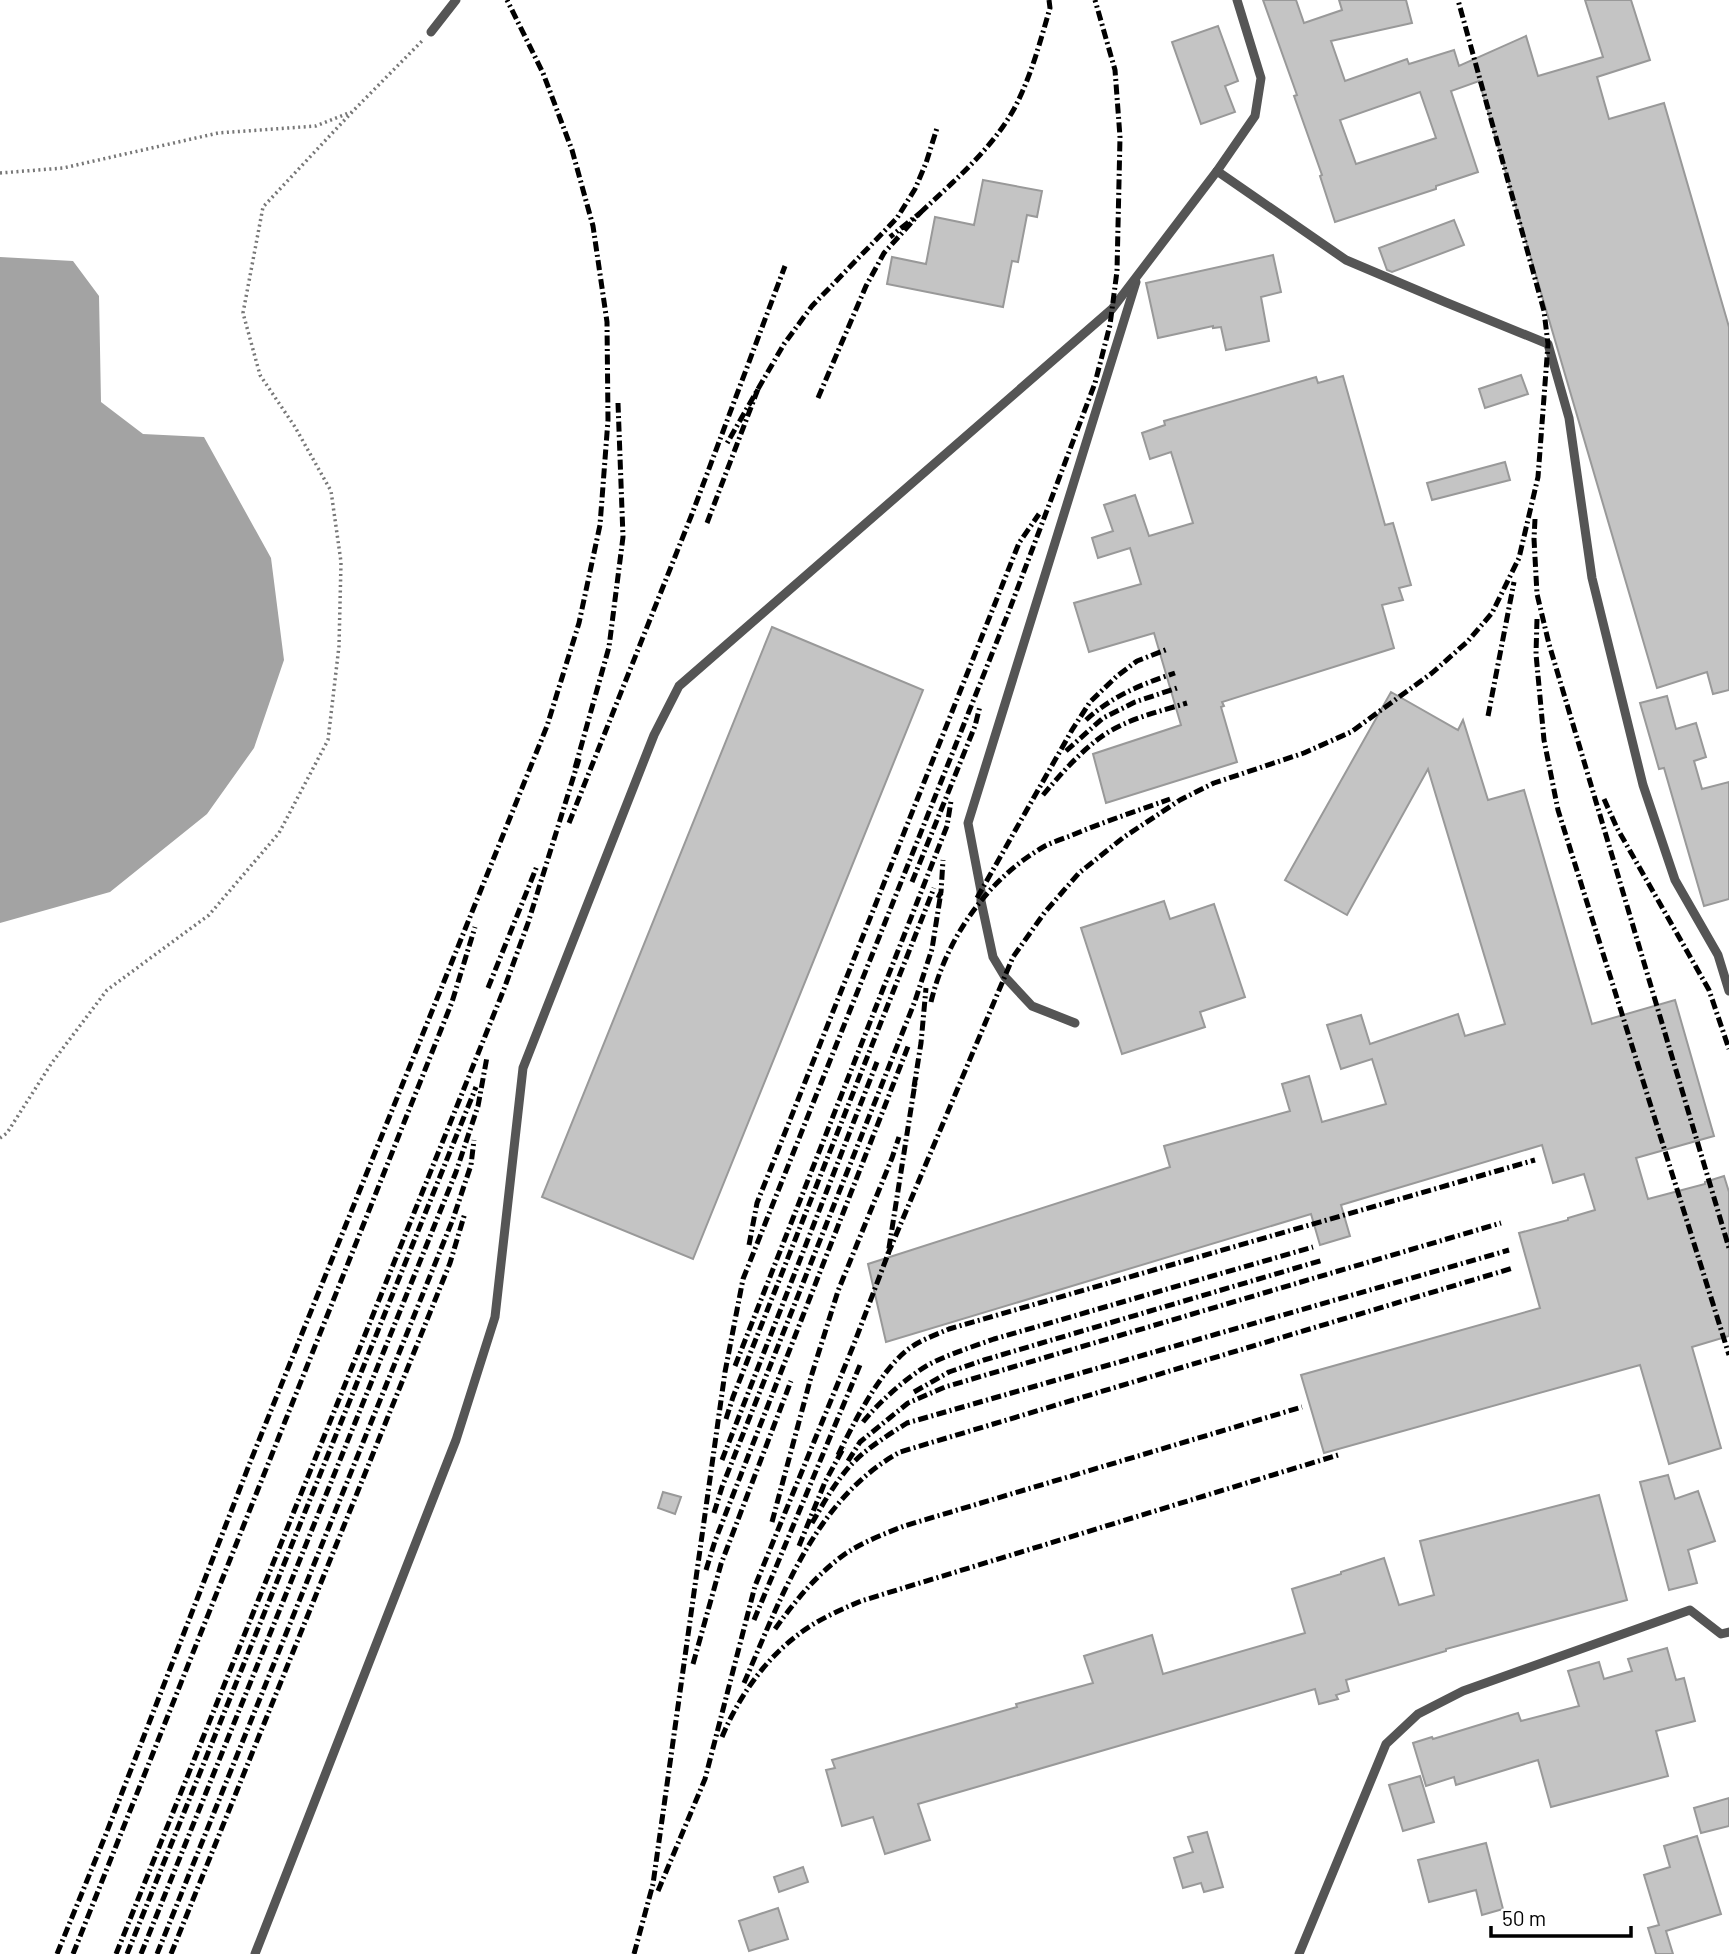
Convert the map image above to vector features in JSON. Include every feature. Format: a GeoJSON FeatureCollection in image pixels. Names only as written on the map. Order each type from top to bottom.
{"type":"FeatureCollection","features":[{"type":"Feature","properties":{"kind":"lane"},"geometry":{"type":"LineString","coordinates":[[431,32],[456,0]]}},
{"type":"Feature","properties":{"kind":"lane"},"geometry":{"type":"LineString","coordinates":[[255,1954],[456,1440],[495,1317],[523,1068],[654,735],[679,686],[1112,309],[1255,117],[1261,78],[1237,0]]}},
{"type":"Feature","properties":{"kind":"lane"},"geometry":{"type":"LineString","coordinates":[[1217,171],[1346,260],[1548,344],[1569,418],[1592,578],[1643,785],[1675,880],[1718,955],[1729,991]]}},
{"type":"Feature","properties":{"kind":"lane"},"geometry":{"type":"LineString","coordinates":[[1075,1023],[1032,1006],[1005,977],[993,957],[968,823],[1138,274]]}},
{"type":"Feature","properties":{"kind":"lane"},"geometry":{"type":"LineString","coordinates":[[1299,1954],[1386,1744],[1419,1714],[1463,1691],[1690,1611],[1721,1634],[1729,1632]]}},
{"type":"Feature","properties":{"kind":"path"},"geometry":{"type":"LineString","coordinates":[[0,1138],[7,1133],[51,1063],[107,990],[209,915],[279,833],[328,740],[339,646],[341,562],[331,491],[295,427],[260,375],[243,313],[263,206],[431,32]]}},
{"type":"Feature","properties":{"kind":"path"},"geometry":{"type":"LineString","coordinates":[[0,173],[63,168],[218,133],[316,126],[352,111]]}},
{"type":"Feature","properties":{"kind":"shaded area"},"geometry":{"type":"Polygon","coordinates":[[[0,257],[73,261],[99,296],[101,402],[143,434],[204,437],[271,558],[284,660],[254,748],[207,814],[110,892],[0,923],[0,257]]]}},
{"type":"Feature","properties":{"kind":"building"},"geometry":{"type":"Polygon","coordinates":[[[1263,0],[1296,0],[1304,23],[1342,10],[1339,0],[1406,0],[1412,23],[1331,41],[1345,81],[1407,59],[1409,64],[1454,50],[1459,66],[1526,36],[1538,76],[1603,57],[1585,0],[1631,0],[1650,60],[1597,77],[1609,119],[1664,103],[1729,327],[1729,690],[1713,694],[1707,672],[1657,688],[1479,81],[1451,91],[1478,172],[1436,186],[1436,189],[1335,222],[1320,176],[1322,175],[1294,96],[1297,95],[1263,0]],[[1420,92],[1340,120],[1356,164],[1436,138],[1420,92]]]}},
{"type":"Feature","properties":{"kind":"building"},"geometry":{"type":"Polygon","coordinates":[[[1218,26],[1238,81],[1225,86],[1235,112],[1201,124],[1172,42],[1218,26]]]}},
{"type":"Feature","properties":{"kind":"building"},"geometry":{"type":"Polygon","coordinates":[[[983,180],[1042,191],[1037,217],[1027,215],[1018,262],[1012,261],[1003,307],[887,284],[892,257],[926,264],[935,217],[974,225],[983,180]]]}},
{"type":"Feature","properties":{"kind":"building"},"geometry":{"type":"Polygon","coordinates":[[[1454,220],[1464,245],[1392,272],[1387,270],[1379,248],[1454,220]]]}},
{"type":"Feature","properties":{"kind":"building"},"geometry":{"type":"Polygon","coordinates":[[[1273,255],[1281,292],[1261,297],[1269,341],[1226,350],[1221,327],[1213,326],[1158,338],[1146,283],[1273,255]]]}},
{"type":"Feature","properties":{"kind":"building"},"geometry":{"type":"Polygon","coordinates":[[[1521,375],[1528,394],[1485,408],[1479,389],[1521,375]]]}},
{"type":"Feature","properties":{"kind":"building"},"geometry":{"type":"Polygon","coordinates":[[[1343,376],[1385,525],[1393,523],[1411,585],[1399,588],[1403,600],[1382,605],[1394,648],[1222,702],[1224,706],[1221,707],[1237,762],[1106,803],[1093,754],[1181,725],[1154,633],[1089,652],[1074,603],[1141,584],[1130,548],[1098,558],[1092,538],[1113,531],[1104,505],[1135,495],[1149,536],[1193,523],[1171,452],[1150,459],[1142,433],[1165,425],[1164,421],[1316,377],[1318,383],[1343,376]]]}},
{"type":"Feature","properties":{"kind":"building"},"geometry":{"type":"Polygon","coordinates":[[[1505,462],[1510,480],[1432,500],[1427,483],[1505,462]]]}},
{"type":"Feature","properties":{"kind":"building"},"geometry":{"type":"Polygon","coordinates":[[[772,627],[923,690],[693,1259],[542,1197],[772,627]]]}},
{"type":"Feature","properties":{"kind":"building"},"geometry":{"type":"Polygon","coordinates":[[[1391,692],[1458,730],[1463,720],[1488,800],[1524,790],[1592,1024],[1675,1000],[1714,1136],[1636,1158],[1648,1199],[1705,1184],[1724,1176],[1729,1192],[1729,1336],[1692,1347],[1721,1448],[1669,1464],[1640,1365],[1324,1453],[1301,1375],[1540,1308],[1519,1233],[1595,1210],[1584,1174],[1553,1183],[1542,1145],[1341,1205],[1350,1236],[1320,1245],[1311,1214],[886,1342],[868,1264],[1170,1167],[1164,1146],[1290,1111],[1282,1084],[1309,1076],[1322,1122],[1386,1104],[1372,1059],[1341,1069],[1327,1025],[1361,1015],[1370,1044],[1458,1014],[1465,1036],[1505,1024],[1428,769],[1347,915],[1285,880],[1391,692]]]}},
{"type":"Feature","properties":{"kind":"building"},"geometry":{"type":"Polygon","coordinates":[[[1667,696],[1676,729],[1696,723],[1706,757],[1694,761],[1702,789],[1729,782],[1729,899],[1704,906],[1664,768],[1659,769],[1640,703],[1667,696]]]}},
{"type":"Feature","properties":{"kind":"building"},"geometry":{"type":"Polygon","coordinates":[[[1164,901],[1170,919],[1214,904],[1245,997],[1200,1012],[1205,1027],[1122,1054],[1081,928],[1164,901]]]}},
{"type":"Feature","properties":{"kind":"building"},"geometry":{"type":"Polygon","coordinates":[[[1668,1475],[1675,1499],[1698,1491],[1715,1541],[1688,1550],[1697,1583],[1669,1590],[1640,1482],[1668,1475]]]}},
{"type":"Feature","properties":{"kind":"building"},"geometry":{"type":"Polygon","coordinates":[[[663,1492],[681,1497],[675,1514],[658,1508],[663,1492]]]}},
{"type":"Feature","properties":{"kind":"building"},"geometry":{"type":"Polygon","coordinates":[[[1599,1495],[1627,1600],[1446,1649],[1346,1680],[1349,1691],[1336,1695],[1338,1699],[1319,1704],[1315,1689],[918,1804],[930,1840],[885,1854],[873,1817],[842,1826],[826,1770],[835,1768],[832,1760],[1093,1683],[1084,1656],[1152,1635],[1163,1674],[1305,1633],[1292,1589],[1384,1558],[1399,1605],[1434,1595],[1420,1541],[1599,1495]]]}},
{"type":"Feature","properties":{"kind":"building"},"geometry":{"type":"Polygon","coordinates":[[[1667,1648],[1676,1680],[1684,1678],[1695,1721],[1656,1731],[1668,1776],[1551,1807],[1538,1760],[1456,1785],[1454,1777],[1426,1786],[1413,1743],[1518,1713],[1521,1721],[1579,1706],[1568,1671],[1599,1662],[1604,1679],[1632,1671],[1628,1659],[1667,1648]]]}},
{"type":"Feature","properties":{"kind":"building"},"geometry":{"type":"Polygon","coordinates":[[[1420,1776],[1434,1822],[1403,1831],[1389,1785],[1420,1776]]]}},
{"type":"Feature","properties":{"kind":"building"},"geometry":{"type":"Polygon","coordinates":[[[1729,1798],[1729,1826],[1701,1833],[1694,1808],[1729,1798]]]}},
{"type":"Feature","properties":{"kind":"building"},"geometry":{"type":"Polygon","coordinates":[[[1207,1832],[1223,1887],[1204,1892],[1201,1883],[1183,1888],[1174,1858],[1193,1852],[1188,1837],[1207,1832]]]}},
{"type":"Feature","properties":{"kind":"building"},"geometry":{"type":"Polygon","coordinates":[[[1697,1836],[1721,1914],[1666,1931],[1673,1954],[1656,1954],[1648,1928],[1659,1925],[1644,1875],[1670,1867],[1664,1846],[1697,1836]]]}},
{"type":"Feature","properties":{"kind":"building"},"geometry":{"type":"Polygon","coordinates":[[[1486,1843],[1503,1909],[1482,1915],[1476,1890],[1429,1902],[1418,1860],[1486,1843]]]}},
{"type":"Feature","properties":{"kind":"building"},"geometry":{"type":"Polygon","coordinates":[[[803,1867],[808,1882],[779,1892],[774,1877],[803,1867]]]}},
{"type":"Feature","properties":{"kind":"building"},"geometry":{"type":"Polygon","coordinates":[[[778,1908],[788,1939],[749,1951],[739,1921],[778,1908]]]}},
{"type":"Feature","properties":{"kind":"railway"},"geometry":{"type":"LineString","coordinates":[[57,1954],[251,1460],[547,726],[579,623],[600,525],[608,420],[607,322],[593,226],[572,150],[543,73],[507,0]]}},
{"type":"Feature","properties":{"kind":"railway"},"geometry":{"type":"LineString","coordinates":[[920,213],[959,177],[1005,124],[1035,59],[1050,8],[1049,0]]}},
{"type":"Feature","properties":{"kind":"railway"},"geometry":{"type":"LineString","coordinates":[[634,1954],[653,1884],[725,1372],[743,1279],[1009,611],[1095,383],[1110,325],[1117,271],[1120,137],[1115,70],[1095,0]]}},
{"type":"Feature","properties":{"kind":"railway"},"geometry":{"type":"LineString","coordinates":[[888,1254],[1013,957],[1045,912],[1079,873],[1124,837],[1180,800],[1214,783],[1304,753],[1351,732],[1432,673],[1468,641],[1492,613],[1519,558],[1538,477],[1548,344],[1544,311],[1458,0]]}},
{"type":"Feature","properties":{"kind":"railway"},"geometry":{"type":"LineString","coordinates":[[758,389],[784,344],[812,306],[897,218],[915,189],[937,128]]}},
{"type":"Feature","properties":{"kind":"railway"},"geometry":{"type":"LineString","coordinates":[[818,398],[866,286],[884,253],[920,213],[890,237]]}},
{"type":"Feature","properties":{"kind":"railway"},"geometry":{"type":"LineString","coordinates":[[569,823],[692,514],[785,266]]}},
{"type":"Feature","properties":{"kind":"railway"},"geometry":{"type":"LineString","coordinates":[[707,523],[758,389],[726,445]]}},
{"type":"Feature","properties":{"kind":"railway"},"geometry":{"type":"LineString","coordinates":[[575,768],[609,647],[623,537],[618,403]]}},
{"type":"Feature","properties":{"kind":"railway"},"geometry":{"type":"LineString","coordinates":[[749,1245],[757,1203],[1019,543],[1039,514]]}},
{"type":"Feature","properties":{"kind":"railway"},"geometry":{"type":"LineString","coordinates":[[1535,519],[1537,594],[1549,644],[1729,1248]]}},
{"type":"Feature","properties":{"kind":"railway"},"geometry":{"type":"LineString","coordinates":[[1488,716],[1514,582]]}},
{"type":"Feature","properties":{"kind":"railway"},"geometry":{"type":"LineString","coordinates":[[1537,619],[1536,654],[1544,740],[1558,810],[1729,1355]]}},
{"type":"Feature","properties":{"kind":"railway"},"geometry":{"type":"LineString","coordinates":[[977,898],[1090,702],[1137,661],[1168,649]]}},
{"type":"Feature","properties":{"kind":"railway"},"geometry":{"type":"LineString","coordinates":[[1086,720],[1106,704],[1128,692],[1175,673]]}},
{"type":"Feature","properties":{"kind":"railway"},"geometry":{"type":"LineString","coordinates":[[1066,751],[1103,718],[1135,702],[1180,687]]}},
{"type":"Feature","properties":{"kind":"railway"},"geometry":{"type":"LineString","coordinates":[[1043,795],[1077,757],[1111,731],[1142,717],[1187,703]]}},
{"type":"Feature","properties":{"kind":"railway"},"geometry":{"type":"LineString","coordinates":[[912,882],[975,726],[980,706]]}},
{"type":"Feature","properties":{"kind":"railway"},"geometry":{"type":"LineString","coordinates":[[116,1954],[504,989],[528,923],[579,759]]}},
{"type":"Feature","properties":{"kind":"railway"},"geometry":{"type":"LineString","coordinates":[[931,1002],[947,956],[958,934],[987,893],[1005,875],[1048,845],[1170,799]]}},
{"type":"Feature","properties":{"kind":"railway"},"geometry":{"type":"LineString","coordinates":[[1604,799],[1617,828],[1709,990],[1729,1049]]}},
{"type":"Feature","properties":{"kind":"railway"},"geometry":{"type":"LineString","coordinates":[[735,1366],[947,826],[951,801]]}},
{"type":"Feature","properties":{"kind":"railway"},"geometry":{"type":"LineString","coordinates":[[938,898],[941,892],[943,860]]}},
{"type":"Feature","properties":{"kind":"railway"},"geometry":{"type":"LineString","coordinates":[[488,988],[537,866]]}},
{"type":"Feature","properties":{"kind":"railway"},"geometry":{"type":"LineString","coordinates":[[726,1419],[934,888]]}},
{"type":"Feature","properties":{"kind":"railway"},"geometry":{"type":"LineString","coordinates":[[714,1513],[915,1001],[932,949],[941,892]]}},
{"type":"Feature","properties":{"kind":"railway"},"geometry":{"type":"LineString","coordinates":[[73,1954],[452,1002],[475,927]]}},
{"type":"Feature","properties":{"kind":"railway"},"geometry":{"type":"LineString","coordinates":[[914,1087],[926,988]]}},
{"type":"Feature","properties":{"kind":"railway"},"geometry":{"type":"LineString","coordinates":[[706,1570],[909,1044]]}},
{"type":"Feature","properties":{"kind":"railway"},"geometry":{"type":"LineString","coordinates":[[141,1954],[456,1172],[478,1106],[487,1057]]}},
{"type":"Feature","properties":{"kind":"railway"},"geometry":{"type":"LineString","coordinates":[[722,1460],[877,1062]]}},
{"type":"Feature","properties":{"kind":"railway"},"geometry":{"type":"LineString","coordinates":[[658,1891],[705,1779],[755,1586],[888,1254],[916,1077]]}},
{"type":"Feature","properties":{"kind":"railway"},"geometry":{"type":"LineString","coordinates":[[127,1954],[476,1087]]}},
{"type":"Feature","properties":{"kind":"railway"},"geometry":{"type":"LineString","coordinates":[[772,1522],[811,1377],[838,1291],[899,1137]]}},
{"type":"Feature","properties":{"kind":"railway"},"geometry":{"type":"LineString","coordinates":[[157,1954],[453,1219],[471,1165],[474,1140]]}},
{"type":"Feature","properties":{"kind":"railway"},"geometry":{"type":"LineString","coordinates":[[838,1455],[859,1414],[886,1372],[911,1347],[949,1329],[1535,1160]]}},
{"type":"Feature","properties":{"kind":"railway"},"geometry":{"type":"LineString","coordinates":[[171,1954],[450,1263],[465,1213]]}},
{"type":"Feature","properties":{"kind":"railway"},"geometry":{"type":"LineString","coordinates":[[848,1461],[860,1442],[908,1403],[945,1387],[1501,1223]]}},
{"type":"Feature","properties":{"kind":"railway"},"geometry":{"type":"LineString","coordinates":[[863,1422],[911,1377],[928,1365],[952,1354],[994,1339],[1313,1247]]}},
{"type":"Feature","properties":{"kind":"railway"},"geometry":{"type":"LineString","coordinates":[[812,1523],[834,1487],[855,1460],[907,1423],[1509,1250]]}},
{"type":"Feature","properties":{"kind":"railway"},"geometry":{"type":"LineString","coordinates":[[914,1392],[949,1372],[984,1360],[1323,1260]]}},
{"type":"Feature","properties":{"kind":"railway"},"geometry":{"type":"LineString","coordinates":[[744,1683],[787,1585],[823,1523],[845,1496],[870,1472],[900,1452],[1513,1268]]}},
{"type":"Feature","properties":{"kind":"railway"},"geometry":{"type":"LineString","coordinates":[[754,1620],[860,1365]]}},
{"type":"Feature","properties":{"kind":"railway"},"geometry":{"type":"LineString","coordinates":[[693,1664],[721,1564],[791,1381]]}},
{"type":"Feature","properties":{"kind":"railway"},"geometry":{"type":"LineString","coordinates":[[775,1629],[825,1570],[852,1550],[881,1535],[1302,1407]]}},
{"type":"Feature","properties":{"kind":"railway"},"geometry":{"type":"LineString","coordinates":[[799,1546],[825,1482],[844,1447]]}},
{"type":"Feature","properties":{"kind":"railway"},"geometry":{"type":"LineString","coordinates":[[722,1737],[744,1694],[775,1655],[806,1629],[845,1608],[1338,1455]]}}]}
